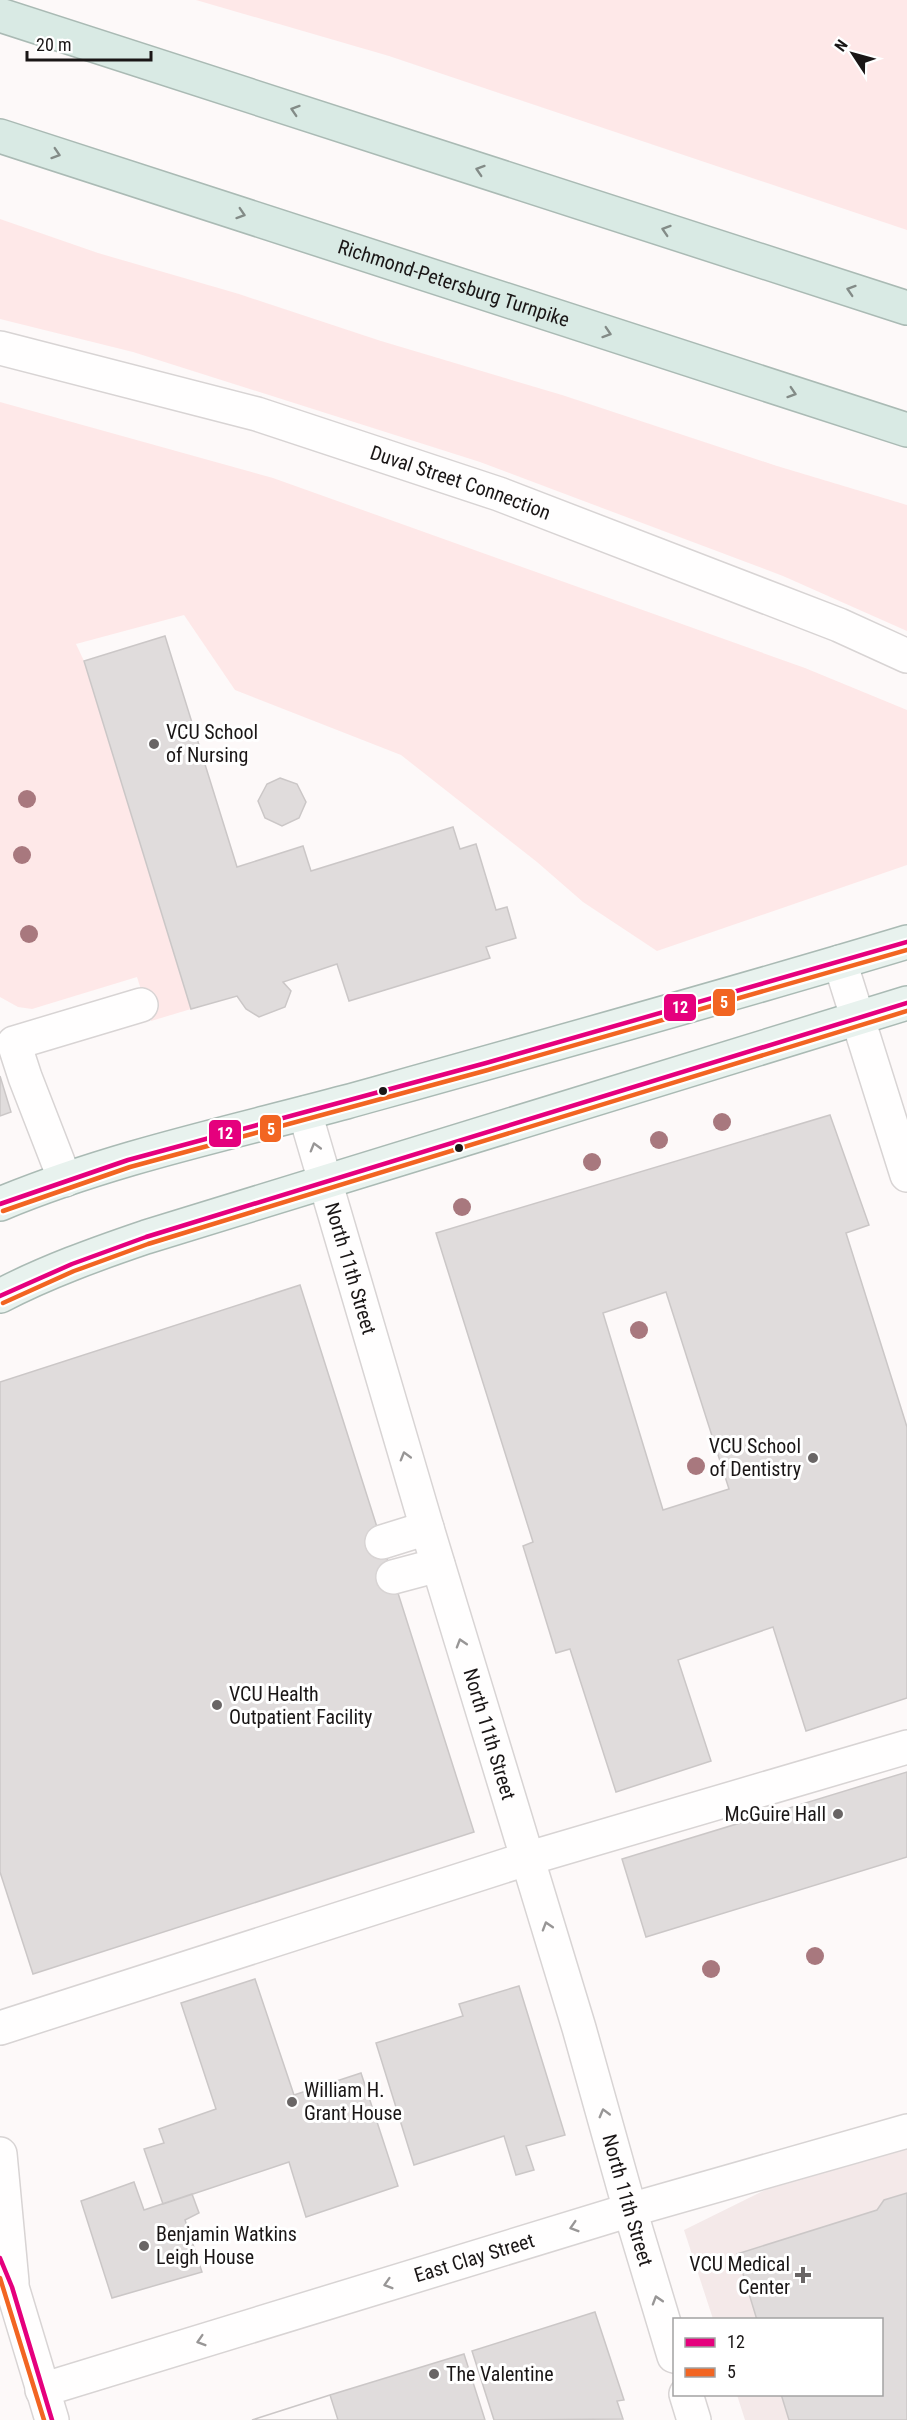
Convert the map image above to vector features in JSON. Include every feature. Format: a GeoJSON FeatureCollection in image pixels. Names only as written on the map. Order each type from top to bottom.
{"type":"FeatureCollection","features":[{"type":"Feature","properties":{"kind":"highway"},"geometry":{"type":"LineString","coordinates":[[0,15],[907,308]]}},
{"type":"Feature","properties":{"kind":"highway","name":"Richmond-Petersburg Turnpike"},"geometry":{"type":"LineString","coordinates":[[0,136],[907,430]]}},
{"type":"Feature","properties":{"kind":"main road"},"geometry":{"type":"LineString","coordinates":[[0,1204],[134,1158],[305,1113],[907,942]]}},
{"type":"Feature","properties":{"kind":"main road"},"geometry":{"type":"LineString","coordinates":[[0,1296],[106,1251],[907,1002]]}},
{"type":"Feature","properties":{"kind":"street","name":"Duval Street Connection"},"geometry":{"type":"LineString","coordinates":[[0,348],[256,414],[499,494],[839,625],[907,656]]}},
{"type":"Feature","properties":{"kind":"street"},"geometry":{"type":"LineString","coordinates":[[840,962],[907,1175]]}},
{"type":"Feature","properties":{"kind":"street"},"geometry":{"type":"LineString","coordinates":[[65,1180],[14,1043],[141,1005]]}},
{"type":"Feature","properties":{"kind":"street","name":"North 11th Street"},"geometry":{"type":"LineString","coordinates":[[305,1113],[673,2350]]}},
{"type":"Feature","properties":{"kind":"street"},"geometry":{"type":"LineString","coordinates":[[382,1542],[427,1528]]}},
{"type":"Feature","properties":{"kind":"street"},"geometry":{"type":"LineString","coordinates":[[393,1577],[438,1565]]}},
{"type":"Feature","properties":{"kind":"street"},"geometry":{"type":"LineString","coordinates":[[0,2028],[526,1860],[907,1748]]}},
{"type":"Feature","properties":{"kind":"street","name":"East Clay Street"},"geometry":{"type":"LineString","coordinates":[[47,2405],[630,2210],[907,2132]]}},
{"type":"Feature","properties":{"kind":"street"},"geometry":{"type":"LineString","coordinates":[[0,2154],[4,2279],[47,2405]]}},
{"type":"Feature","properties":{"kind":"street"},"geometry":{"type":"LineString","coordinates":[[687,2396],[694,2420]]}},
{"type":"Feature","properties":{"kind":"shaded area"},"geometry":{"type":"Polygon","coordinates":[[[196,0],[907,0],[907,230],[389,56],[196,0]]]}},
{"type":"Feature","properties":{"kind":"shaded area"},"geometry":{"type":"Polygon","coordinates":[[[0,219],[98,253],[239,294],[381,341],[562,395],[777,466],[907,505],[907,631],[783,576],[480,462],[133,352],[0,319],[0,219]]]}},
{"type":"Feature","properties":{"kind":"shaded area"},"geometry":{"type":"Polygon","coordinates":[[[0,402],[273,478],[805,668],[907,710],[907,865],[657,951],[583,902],[537,862],[401,755],[235,690],[184,615],[76,644],[84,661],[191,1009],[151,1021],[137,977],[32,1009],[18,1007],[0,997],[0,402]]]}},
{"type":"Feature","properties":{"kind":"shaded area","name":"VCU Medical Center"},"geometry":{"type":"Polygon","coordinates":[[[907,2120],[907,2420],[745,2420],[737,2396],[883,2396],[883,2318],[713,2318],[684,2230],[907,2120]]]}},
{"type":"Feature","properties":{"kind":"building","name":"VCU School of Nursing"},"geometry":{"type":"Polygon","coordinates":[[[165,636],[237,867],[303,846],[311,871],[453,827],[460,849],[476,844],[496,910],[507,907],[516,938],[486,947],[490,958],[349,1001],[337,964],[283,982],[291,991],[285,1007],[259,1017],[246,1009],[237,996],[191,1009],[84,661],[165,636]]]}},
{"type":"Feature","properties":{"kind":"building"},"geometry":{"type":"Polygon","coordinates":[[[280,778],[297,784],[306,802],[299,818],[282,826],[265,818],[258,801],[267,784],[280,778]]]}},
{"type":"Feature","properties":{"kind":"building"},"geometry":{"type":"Polygon","coordinates":[[[0,1076],[11,1112],[0,1116],[0,1076]]]}},
{"type":"Feature","properties":{"kind":"building","name":"VCU School of Dentistry"},"geometry":{"type":"Polygon","coordinates":[[[830,1115],[869,1225],[846,1233],[907,1427],[907,1698],[806,1731],[773,1627],[678,1660],[711,1761],[616,1792],[570,1649],[556,1653],[523,1546],[533,1542],[436,1233],[830,1115]],[[666,1292],[603,1313],[663,1510],[729,1489],[666,1292]]]}},
{"type":"Feature","properties":{"kind":"building","name":"VCU Health Outpatient Facility"},"geometry":{"type":"Polygon","coordinates":[[[300,1285],[474,1832],[33,1974],[0,1872],[0,1382],[300,1285]]]}},
{"type":"Feature","properties":{"kind":"building","name":"McGuire Hall"},"geometry":{"type":"Polygon","coordinates":[[[907,1772],[907,1857],[646,1937],[622,1859],[907,1772]]]}},
{"type":"Feature","properties":{"kind":"building","name":"William H. Grant House"},"geometry":{"type":"Polygon","coordinates":[[[255,1979],[294,2095],[361,2073],[398,2186],[306,2217],[289,2162],[163,2204],[144,2149],[164,2143],[159,2129],[216,2109],[181,2003],[255,1979]]]}},
{"type":"Feature","properties":{"kind":"building"},"geometry":{"type":"Polygon","coordinates":[[[519,1986],[565,2135],[526,2146],[534,2170],[516,2175],[504,2136],[414,2165],[376,2043],[463,2016],[459,2004],[519,1986]]]}},
{"type":"Feature","properties":{"kind":"building","name":"Benjamin Watkins Leigh House"},"geometry":{"type":"Polygon","coordinates":[[[134,2182],[144,2210],[192,2194],[199,2213],[185,2220],[202,2272],[112,2298],[81,2201],[134,2182]]]}},
{"type":"Feature","properties":{"kind":"building"},"geometry":{"type":"Polygon","coordinates":[[[907,2193],[907,2420],[789,2420],[782,2396],[883,2396],[883,2318],[756,2318],[737,2254],[877,2210],[884,2200],[907,2193]]]}},
{"type":"Feature","properties":{"kind":"building"},"geometry":{"type":"Polygon","coordinates":[[[595,2312],[624,2400],[617,2401],[623,2419],[494,2420],[472,2351],[595,2312]]]}},
{"type":"Feature","properties":{"kind":"building","name":"The Valentine"},"geometry":{"type":"Polygon","coordinates":[[[464,2354],[485,2420],[252,2420],[330,2395],[464,2354]]]}},
{"type":"Feature","properties":{"kind":"building"},"geometry":{"type":"Polygon","coordinates":[[[330,2395],[338,2420],[252,2420],[330,2395]]]}},
{"type":"Feature","properties":{"kind":"transit line","name":"12"},"geometry":{"type":"LineString","coordinates":[[0,1204],[128,1160],[486,1063],[907,942]]}},
{"type":"Feature","properties":{"kind":"transit line","name":"5"},"geometry":{"type":"LineString","coordinates":[[3,1211],[130,1167],[488,1070],[907,950]]}},
{"type":"Feature","properties":{"kind":"transit line","name":"12"},"geometry":{"type":"LineString","coordinates":[[0,1296],[72,1264],[146,1237],[907,1003]]}},
{"type":"Feature","properties":{"kind":"transit line","name":"5"},"geometry":{"type":"LineString","coordinates":[[3,1303],[74,1271],[148,1244],[907,1011]]}},
{"type":"Feature","properties":{"kind":"transit line","name":"12"},"geometry":{"type":"LineString","coordinates":[[0,2258],[12,2287],[52,2420]]}},
{"type":"Feature","properties":{"kind":"transit line","name":"5"},"geometry":{"type":"LineString","coordinates":[[0,2278],[44,2420]]}},
{"type":"Feature","properties":{"kind":"place","name":"VCU School of Nursing"},"geometry":{"type":"Point","coordinates":[154,744]}},
{"type":"Feature","properties":{"kind":"place","name":"VCU School of Dentistry"},"geometry":{"type":"Point","coordinates":[813,1458]}},
{"type":"Feature","properties":{"kind":"place","name":"VCU Health Outpatient Facility"},"geometry":{"type":"Point","coordinates":[217,1705]}},
{"type":"Feature","properties":{"kind":"place","name":"McGuire Hall"},"geometry":{"type":"Point","coordinates":[838,1814]}},
{"type":"Feature","properties":{"kind":"place","name":"William H. Grant House"},"geometry":{"type":"Point","coordinates":[292,2102]}},
{"type":"Feature","properties":{"kind":"place","name":"Benjamin Watkins Leigh House"},"geometry":{"type":"Point","coordinates":[144,2246]}},
{"type":"Feature","properties":{"kind":"place","name":"VCU Medical Center"},"geometry":{"type":"Point","coordinates":[803,2275]}},
{"type":"Feature","properties":{"kind":"place","name":"The Valentine"},"geometry":{"type":"Point","coordinates":[434,2374]}}]}
